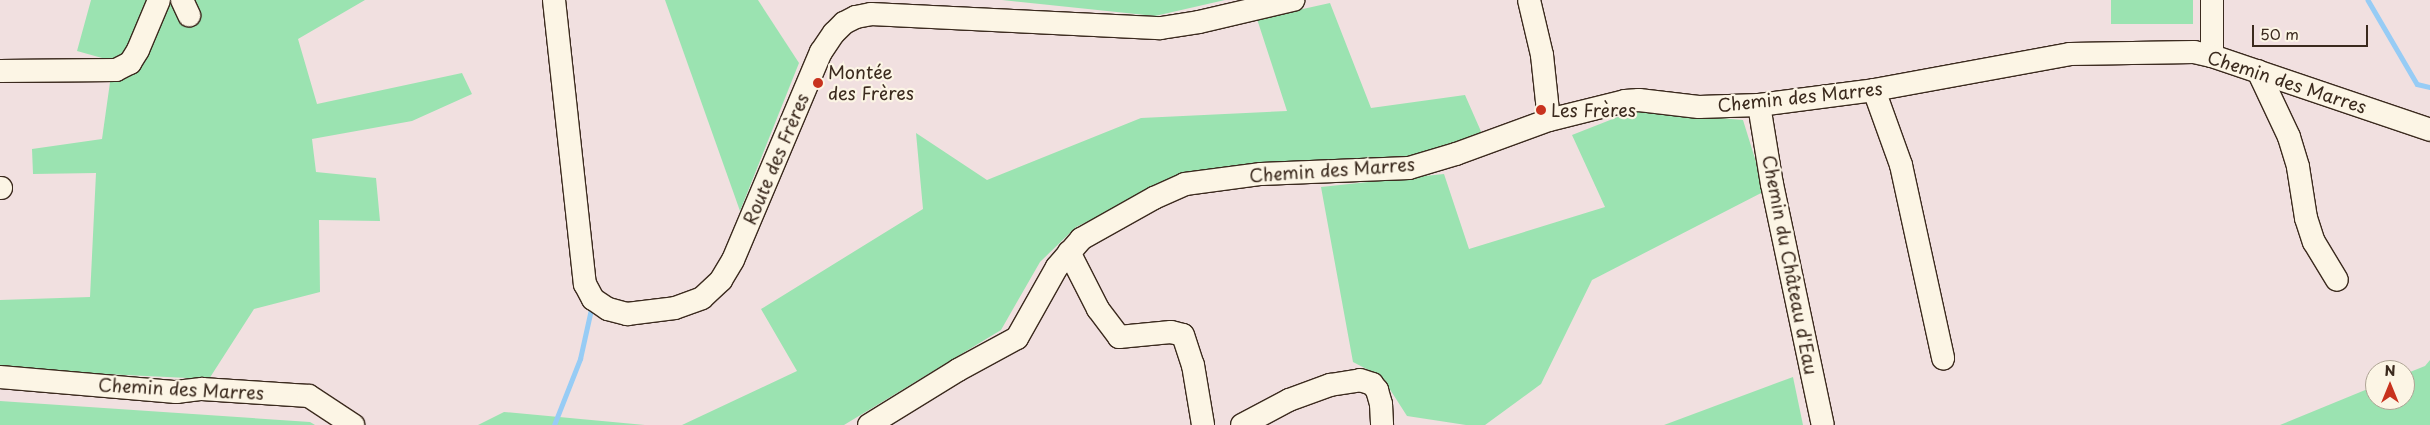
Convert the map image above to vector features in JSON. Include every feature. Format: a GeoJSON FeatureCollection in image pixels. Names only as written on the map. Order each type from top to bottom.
{"type":"FeatureCollection","features":[{"type":"Feature","properties":{"kind":"street"},"geometry":{"type":"LineString","coordinates":[[0,71],[116,70],[130,63],[138,50],[159,0]]}},
{"type":"Feature","properties":{"kind":"street","name":"Route des Frères"},"geometry":{"type":"LineString","coordinates":[[554,0],[585,284],[593,299],[608,309],[628,314],[675,308],[702,298],[721,280],[733,260],[821,52],[834,33],[844,23],[856,17],[870,14],[1161,28],[1199,22],[1293,0]]}},
{"type":"Feature","properties":{"kind":"street"},"geometry":{"type":"LineString","coordinates":[[1529,0],[1542,55],[1549,120]]}},
{"type":"Feature","properties":{"kind":"street"},"geometry":{"type":"LineString","coordinates":[[2212,0],[2212,56]]}},
{"type":"Feature","properties":{"kind":"street","name":"Chemin des Marres"},"geometry":{"type":"LineString","coordinates":[[869,425],[958,370],[1017,338],[1057,267],[1081,239],[1154,198],[1186,184],[1261,174],[1348,172],[1409,168],[1456,154],[1549,120],[1625,100],[1699,107],[1759,105],[1874,90],[2070,54],[2194,52],[2258,71],[2430,130]]}},
{"type":"Feature","properties":{"kind":"street"},"geometry":{"type":"LineString","coordinates":[[2258,71],[2289,137],[2298,167],[2306,218],[2314,242],[2337,280]]}},
{"type":"Feature","properties":{"kind":"street"},"geometry":{"type":"LineString","coordinates":[[1874,90],[1901,165],[1944,358]]}},
{"type":"Feature","properties":{"kind":"street","name":"Chemin du Château d'Eau"},"geometry":{"type":"LineString","coordinates":[[1759,105],[1772,184],[1823,425]]}},
{"type":"Feature","properties":{"kind":"street"},"geometry":{"type":"LineString","coordinates":[[1070,252],[1098,309],[1118,337],[1171,332],[1183,335],[1193,365],[1203,425]]}},
{"type":"Feature","properties":{"kind":"street","name":"Chemin des Marres"},"geometry":{"type":"LineString","coordinates":[[0,376],[176,392],[202,389],[309,396],[353,425]]}},
{"type":"Feature","properties":{"kind":"street"},"geometry":{"type":"LineString","coordinates":[[1242,425],[1297,397],[1330,385],[1360,380],[1372,384],[1377,390],[1381,404],[1382,425]]}},
{"type":"Feature","properties":{"kind":"green space"},"geometry":{"type":"Polygon","coordinates":[[[91,0],[365,0],[298,39],[317,104],[462,73],[472,94],[412,121],[312,139],[316,172],[376,178],[380,221],[319,220],[320,292],[254,309],[209,379],[0,369],[0,300],[90,297],[96,173],[33,174],[32,149],[102,139],[113,61],[77,51],[91,0]]]}},
{"type":"Feature","properties":{"kind":"green space"},"geometry":{"type":"Polygon","coordinates":[[[665,0],[758,0],[799,63],[740,211],[665,0]]]}},
{"type":"Feature","properties":{"kind":"green space"},"geometry":{"type":"Polygon","coordinates":[[[1002,0],[1225,0],[1155,16],[1002,0]]]}},
{"type":"Feature","properties":{"kind":"green space"},"geometry":{"type":"Polygon","coordinates":[[[2111,0],[2193,0],[2193,24],[2111,24],[2111,0]]]}},
{"type":"Feature","properties":{"kind":"green space"},"geometry":{"type":"Polygon","coordinates":[[[1330,3],[1371,108],[1465,95],[1483,136],[1409,158],[1191,171],[1076,227],[1040,262],[1001,330],[844,425],[682,425],[797,371],[761,309],[923,209],[916,133],[987,180],[1141,118],[1287,111],[1257,19],[1330,3]]]}},
{"type":"Feature","properties":{"kind":"green space"},"geometry":{"type":"Polygon","coordinates":[[[1633,111],[1743,120],[1765,191],[1592,280],[1541,384],[1485,425],[1466,425],[1407,416],[1382,377],[1353,362],[1321,187],[1444,174],[1469,249],[1605,207],[1572,135],[1633,111]]]}},
{"type":"Feature","properties":{"kind":"green space"},"geometry":{"type":"Polygon","coordinates":[[[2430,360],[2430,425],[2280,425],[2365,390],[2365,410],[2415,410],[2415,370],[2425,366],[2430,360]]]}},
{"type":"Feature","properties":{"kind":"green space"},"geometry":{"type":"Polygon","coordinates":[[[1793,377],[1803,425],[1664,425],[1793,377]]]}},
{"type":"Feature","properties":{"kind":"green space"},"geometry":{"type":"Polygon","coordinates":[[[0,401],[310,422],[315,425],[0,425],[0,401]]]}},
{"type":"Feature","properties":{"kind":"green space"},"geometry":{"type":"Polygon","coordinates":[[[504,412],[645,425],[478,425],[504,412]]]}},
{"type":"Feature","properties":{"kind":"waterway"},"geometry":{"type":"LineString","coordinates":[[2368,0],[2417,84],[2430,87]]}},
{"type":"Feature","properties":{"kind":"waterway"},"geometry":{"type":"LineString","coordinates":[[554,425],[580,359],[592,305]]}},
{"type":"Feature","properties":{"kind":"place","name":"Montée des Frères"},"geometry":{"type":"Point","coordinates":[818,83]}},
{"type":"Feature","properties":{"kind":"place","name":"Les Frères"},"geometry":{"type":"Point","coordinates":[1541,110]}}]}
